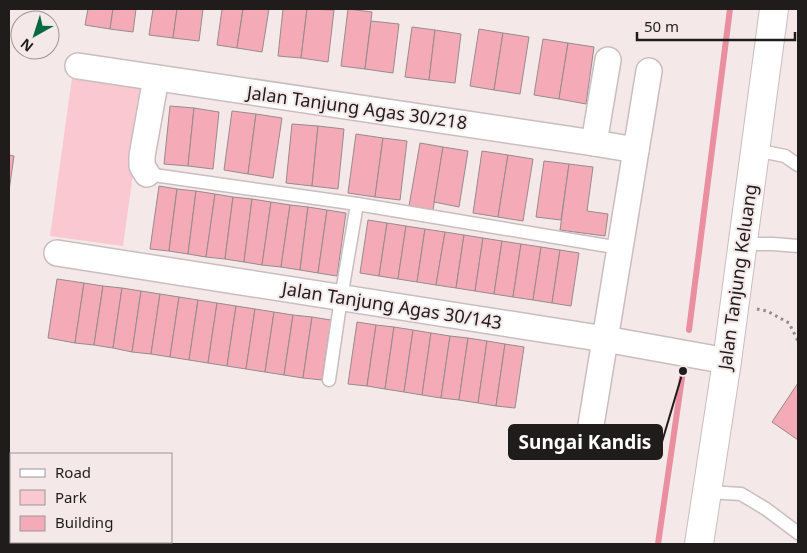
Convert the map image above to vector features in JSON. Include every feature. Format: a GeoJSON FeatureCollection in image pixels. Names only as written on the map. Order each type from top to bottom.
{"type":"FeatureCollection","features":[{"type":"Feature","properties":{"kind":"main road","name":"Jalan Tanjung Keluang"},"geometry":{"type":"LineString","coordinates":[[699,544],[727,361],[774,9]]}},
{"type":"Feature","properties":{"kind":"street"},"geometry":{"type":"LineString","coordinates":[[594,143],[608,60]]}},
{"type":"Feature","properties":{"kind":"street","name":"Jalan Tanjung Agas 30/218"},"geometry":{"type":"LineString","coordinates":[[78,66],[636,150]]}},
{"type":"Feature","properties":{"kind":"street"},"geometry":{"type":"LineString","coordinates":[[591,425],[649,71]]}},
{"type":"Feature","properties":{"kind":"street"},"geometry":{"type":"LineString","coordinates":[[147,174],[142,166],[142,156],[156,78]]}},
{"type":"Feature","properties":{"kind":"street","name":"Jalan Tanjung Agas 30/143"},"geometry":{"type":"LineString","coordinates":[[57,254],[605,339],[727,361]]}},
{"type":"Feature","properties":{"kind":"lane"},"geometry":{"type":"LineString","coordinates":[[755,150],[785,156],[798,165]]}},
{"type":"Feature","properties":{"kind":"lane"},"geometry":{"type":"LineString","coordinates":[[147,174],[357,204],[620,248]]}},
{"type":"Feature","properties":{"kind":"lane"},"geometry":{"type":"LineString","coordinates":[[328,380],[357,204]]}},
{"type":"Feature","properties":{"kind":"lane"},"geometry":{"type":"LineString","coordinates":[[742,244],[798,246]]}},
{"type":"Feature","properties":{"kind":"lane"},"geometry":{"type":"LineString","coordinates":[[708,492],[741,494],[766,509],[798,533]]}},
{"type":"Feature","properties":{"kind":"path"},"geometry":{"type":"LineString","coordinates":[[734,306],[767,311],[789,323],[798,341]]}},
{"type":"Feature","properties":{"kind":"green space"},"geometry":{"type":"Polygon","coordinates":[[[72,78],[145,88],[123,246],[50,236],[72,78]]]}},
{"type":"Feature","properties":{"kind":"building"},"geometry":{"type":"Polygon","coordinates":[[[88,9],[113,9],[110,29],[85,25],[88,9]]]}},
{"type":"Feature","properties":{"kind":"building"},"geometry":{"type":"Polygon","coordinates":[[[113,9],[136,9],[133,32],[110,29],[113,9]]]}},
{"type":"Feature","properties":{"kind":"building"},"geometry":{"type":"Polygon","coordinates":[[[153,9],[177,9],[173,38],[149,35],[153,9]]]}},
{"type":"Feature","properties":{"kind":"building"},"geometry":{"type":"Polygon","coordinates":[[[177,9],[203,9],[199,41],[173,38],[177,9]]]}},
{"type":"Feature","properties":{"kind":"building"},"geometry":{"type":"Polygon","coordinates":[[[222,9],[243,9],[237,48],[217,45],[222,9]]]}},
{"type":"Feature","properties":{"kind":"building"},"geometry":{"type":"Polygon","coordinates":[[[243,9],[269,9],[262,52],[237,48],[243,9]]]}},
{"type":"Feature","properties":{"kind":"building"},"geometry":{"type":"Polygon","coordinates":[[[283,9],[307,9],[301,58],[278,56],[283,9]]]}},
{"type":"Feature","properties":{"kind":"building"},"geometry":{"type":"Polygon","coordinates":[[[307,9],[334,10],[328,62],[301,58],[307,9]]]}},
{"type":"Feature","properties":{"kind":"building"},"geometry":{"type":"Polygon","coordinates":[[[348,9],[372,12],[365,69],[341,66],[348,9]]]}},
{"type":"Feature","properties":{"kind":"building"},"geometry":{"type":"Polygon","coordinates":[[[371,21],[399,24],[393,73],[365,69],[371,21]]]}},
{"type":"Feature","properties":{"kind":"building"},"geometry":{"type":"Polygon","coordinates":[[[412,27],[435,30],[429,80],[405,77],[412,27]]]}},
{"type":"Feature","properties":{"kind":"building"},"geometry":{"type":"Polygon","coordinates":[[[479,29],[503,33],[494,90],[470,86],[479,29]]]}},
{"type":"Feature","properties":{"kind":"building"},"geometry":{"type":"Polygon","coordinates":[[[435,30],[461,34],[455,83],[429,80],[435,30]]]}},
{"type":"Feature","properties":{"kind":"building"},"geometry":{"type":"Polygon","coordinates":[[[503,33],[529,37],[520,94],[494,90],[503,33]]]}},
{"type":"Feature","properties":{"kind":"building"},"geometry":{"type":"Polygon","coordinates":[[[543,39],[568,43],[559,99],[534,95],[543,39]]]}},
{"type":"Feature","properties":{"kind":"building"},"geometry":{"type":"Polygon","coordinates":[[[568,43],[594,47],[586,104],[559,99],[568,43]]]}},
{"type":"Feature","properties":{"kind":"building"},"geometry":{"type":"Polygon","coordinates":[[[170,106],[194,108],[188,166],[164,164],[170,106]]]}},
{"type":"Feature","properties":{"kind":"building"},"geometry":{"type":"Polygon","coordinates":[[[194,108],[219,112],[213,169],[188,166],[194,108]]]}},
{"type":"Feature","properties":{"kind":"building"},"geometry":{"type":"Polygon","coordinates":[[[232,111],[256,114],[248,174],[224,170],[232,111]]]}},
{"type":"Feature","properties":{"kind":"building"},"geometry":{"type":"Polygon","coordinates":[[[256,114],[282,118],[273,178],[248,174],[256,114]]]}},
{"type":"Feature","properties":{"kind":"building"},"geometry":{"type":"Polygon","coordinates":[[[292,124],[318,126],[312,186],[286,183],[292,124]]]}},
{"type":"Feature","properties":{"kind":"building"},"geometry":{"type":"Polygon","coordinates":[[[318,126],[344,129],[338,189],[312,186],[318,126]]]}},
{"type":"Feature","properties":{"kind":"building"},"geometry":{"type":"Polygon","coordinates":[[[356,134],[383,138],[375,197],[348,193],[356,134]]]}},
{"type":"Feature","properties":{"kind":"building"},"geometry":{"type":"Polygon","coordinates":[[[383,138],[407,141],[400,200],[375,197],[383,138]]]}},
{"type":"Feature","properties":{"kind":"building"},"geometry":{"type":"Polygon","coordinates":[[[420,143],[443,147],[433,210],[409,206],[420,143]]]}},
{"type":"Feature","properties":{"kind":"building"},"geometry":{"type":"Polygon","coordinates":[[[443,147],[468,151],[459,207],[434,202],[443,147]]]}},
{"type":"Feature","properties":{"kind":"building"},"geometry":{"type":"Polygon","coordinates":[[[482,151],[508,155],[498,217],[473,213],[482,151]]]}},
{"type":"Feature","properties":{"kind":"building"},"geometry":{"type":"Polygon","coordinates":[[[9,155],[14,156],[9,191],[9,155]]]}},
{"type":"Feature","properties":{"kind":"building"},"geometry":{"type":"Polygon","coordinates":[[[508,155],[533,159],[523,221],[498,217],[508,155]]]}},
{"type":"Feature","properties":{"kind":"building"},"geometry":{"type":"Polygon","coordinates":[[[544,161],[569,164],[561,220],[536,217],[544,161]]]}},
{"type":"Feature","properties":{"kind":"building"},"geometry":{"type":"Polygon","coordinates":[[[569,164],[593,167],[587,211],[608,214],[605,236],[560,230],[569,164]]]}},
{"type":"Feature","properties":{"kind":"building"},"geometry":{"type":"Polygon","coordinates":[[[159,186],[177,189],[169,251],[150,249],[159,186]]]}},
{"type":"Feature","properties":{"kind":"building"},"geometry":{"type":"Polygon","coordinates":[[[177,189],[196,191],[188,254],[169,251],[177,189]]]}},
{"type":"Feature","properties":{"kind":"building"},"geometry":{"type":"Polygon","coordinates":[[[196,191],[215,194],[206,257],[188,254],[196,191]]]}},
{"type":"Feature","properties":{"kind":"building"},"geometry":{"type":"Polygon","coordinates":[[[215,194],[233,197],[225,259],[206,257],[215,194]]]}},
{"type":"Feature","properties":{"kind":"building"},"geometry":{"type":"Polygon","coordinates":[[[233,197],[252,199],[244,262],[225,259],[233,197]]]}},
{"type":"Feature","properties":{"kind":"building"},"geometry":{"type":"Polygon","coordinates":[[[252,199],[271,202],[262,265],[244,262],[252,199]]]}},
{"type":"Feature","properties":{"kind":"building"},"geometry":{"type":"Polygon","coordinates":[[[271,202],[290,205],[281,267],[262,265],[271,202]]]}},
{"type":"Feature","properties":{"kind":"building"},"geometry":{"type":"Polygon","coordinates":[[[290,205],[308,207],[300,270],[281,267],[290,205]]]}},
{"type":"Feature","properties":{"kind":"building"},"geometry":{"type":"Polygon","coordinates":[[[308,207],[327,210],[318,273],[300,270],[308,207]]]}},
{"type":"Feature","properties":{"kind":"building"},"geometry":{"type":"Polygon","coordinates":[[[327,210],[346,213],[337,276],[318,273],[327,210]]]}},
{"type":"Feature","properties":{"kind":"building"},"geometry":{"type":"Polygon","coordinates":[[[368,220],[387,223],[379,276],[360,273],[368,220]]]}},
{"type":"Feature","properties":{"kind":"building"},"geometry":{"type":"Polygon","coordinates":[[[387,223],[406,226],[398,279],[379,276],[387,223]]]}},
{"type":"Feature","properties":{"kind":"building"},"geometry":{"type":"Polygon","coordinates":[[[406,226],[425,229],[417,282],[398,279],[406,226]]]}},
{"type":"Feature","properties":{"kind":"building"},"geometry":{"type":"Polygon","coordinates":[[[425,229],[445,232],[436,285],[417,282],[425,229]]]}},
{"type":"Feature","properties":{"kind":"building"},"geometry":{"type":"Polygon","coordinates":[[[445,232],[464,235],[456,288],[436,285],[445,232]]]}},
{"type":"Feature","properties":{"kind":"building"},"geometry":{"type":"Polygon","coordinates":[[[464,235],[483,238],[475,291],[456,288],[464,235]]]}},
{"type":"Feature","properties":{"kind":"building"},"geometry":{"type":"Polygon","coordinates":[[[483,238],[502,241],[494,294],[475,291],[483,238]]]}},
{"type":"Feature","properties":{"kind":"building"},"geometry":{"type":"Polygon","coordinates":[[[502,241],[521,244],[513,297],[494,294],[502,241]]]}},
{"type":"Feature","properties":{"kind":"building"},"geometry":{"type":"Polygon","coordinates":[[[521,244],[541,247],[533,300],[513,297],[521,244]]]}},
{"type":"Feature","properties":{"kind":"building"},"geometry":{"type":"Polygon","coordinates":[[[541,247],[560,250],[552,303],[533,300],[541,247]]]}},
{"type":"Feature","properties":{"kind":"building"},"geometry":{"type":"Polygon","coordinates":[[[560,250],[579,253],[571,306],[552,303],[560,250]]]}},
{"type":"Feature","properties":{"kind":"building"},"geometry":{"type":"Polygon","coordinates":[[[57,279],[84,283],[75,343],[48,338],[57,279]]]}},
{"type":"Feature","properties":{"kind":"building"},"geometry":{"type":"Polygon","coordinates":[[[84,283],[103,286],[94,345],[75,343],[84,283]]]}},
{"type":"Feature","properties":{"kind":"building"},"geometry":{"type":"Polygon","coordinates":[[[103,286],[122,288],[113,348],[94,345],[103,286]]]}},
{"type":"Feature","properties":{"kind":"building"},"geometry":{"type":"Polygon","coordinates":[[[122,288],[141,291],[132,352],[113,348],[122,288]]]}},
{"type":"Feature","properties":{"kind":"building"},"geometry":{"type":"Polygon","coordinates":[[[141,291],[160,294],[151,354],[132,352],[141,291]]]}},
{"type":"Feature","properties":{"kind":"building"},"geometry":{"type":"Polygon","coordinates":[[[160,294],[179,297],[170,357],[151,354],[160,294]]]}},
{"type":"Feature","properties":{"kind":"building"},"geometry":{"type":"Polygon","coordinates":[[[179,297],[198,300],[189,360],[170,357],[179,297]]]}},
{"type":"Feature","properties":{"kind":"building"},"geometry":{"type":"Polygon","coordinates":[[[198,300],[217,303],[208,363],[189,360],[198,300]]]}},
{"type":"Feature","properties":{"kind":"building"},"geometry":{"type":"Polygon","coordinates":[[[217,303],[236,306],[227,366],[208,363],[217,303]]]}},
{"type":"Feature","properties":{"kind":"building"},"geometry":{"type":"Polygon","coordinates":[[[236,306],[255,309],[246,369],[227,366],[236,306]]]}},
{"type":"Feature","properties":{"kind":"building"},"geometry":{"type":"Polygon","coordinates":[[[255,309],[274,312],[265,372],[246,369],[255,309]]]}},
{"type":"Feature","properties":{"kind":"building"},"geometry":{"type":"Polygon","coordinates":[[[274,312],[293,315],[284,375],[265,372],[274,312]]]}},
{"type":"Feature","properties":{"kind":"building"},"geometry":{"type":"Polygon","coordinates":[[[293,315],[312,317],[303,378],[284,375],[293,315]]]}},
{"type":"Feature","properties":{"kind":"building"},"geometry":{"type":"Polygon","coordinates":[[[312,317],[331,320],[322,380],[303,378],[312,317]]]}},
{"type":"Feature","properties":{"kind":"building"},"geometry":{"type":"Polygon","coordinates":[[[357,322],[376,325],[367,386],[348,384],[357,322]]]}},
{"type":"Feature","properties":{"kind":"building"},"geometry":{"type":"Polygon","coordinates":[[[376,325],[394,327],[385,389],[367,386],[376,325]]]}},
{"type":"Feature","properties":{"kind":"building"},"geometry":{"type":"Polygon","coordinates":[[[394,327],[413,330],[404,392],[385,389],[394,327]]]}},
{"type":"Feature","properties":{"kind":"building"},"geometry":{"type":"Polygon","coordinates":[[[413,330],[431,333],[422,395],[404,392],[413,330]]]}},
{"type":"Feature","properties":{"kind":"building"},"geometry":{"type":"Polygon","coordinates":[[[431,333],[450,336],[441,398],[422,395],[431,333]]]}},
{"type":"Feature","properties":{"kind":"building"},"geometry":{"type":"Polygon","coordinates":[[[450,336],[468,338],[459,400],[441,398],[450,336]]]}},
{"type":"Feature","properties":{"kind":"building"},"geometry":{"type":"Polygon","coordinates":[[[468,338],[487,341],[478,403],[459,400],[468,338]]]}},
{"type":"Feature","properties":{"kind":"building"},"geometry":{"type":"Polygon","coordinates":[[[487,341],[505,344],[496,406],[478,403],[487,341]]]}},
{"type":"Feature","properties":{"kind":"building"},"geometry":{"type":"Polygon","coordinates":[[[505,344],[524,347],[515,408],[496,406],[505,344]]]}},
{"type":"Feature","properties":{"kind":"building"},"geometry":{"type":"Polygon","coordinates":[[[798,383],[798,440],[772,422],[798,383]]]}},
{"type":"Feature","properties":{"kind":"waterway"},"geometry":{"type":"LineString","coordinates":[[689,330],[730,9]]}},
{"type":"Feature","properties":{"kind":"waterway"},"geometry":{"type":"LineString","coordinates":[[658,544],[683,371]]}},
{"type":"Feature","properties":{"kind":"place","name":"Sungai Kandis"},"geometry":{"type":"Point","coordinates":[683,371]}}]}
